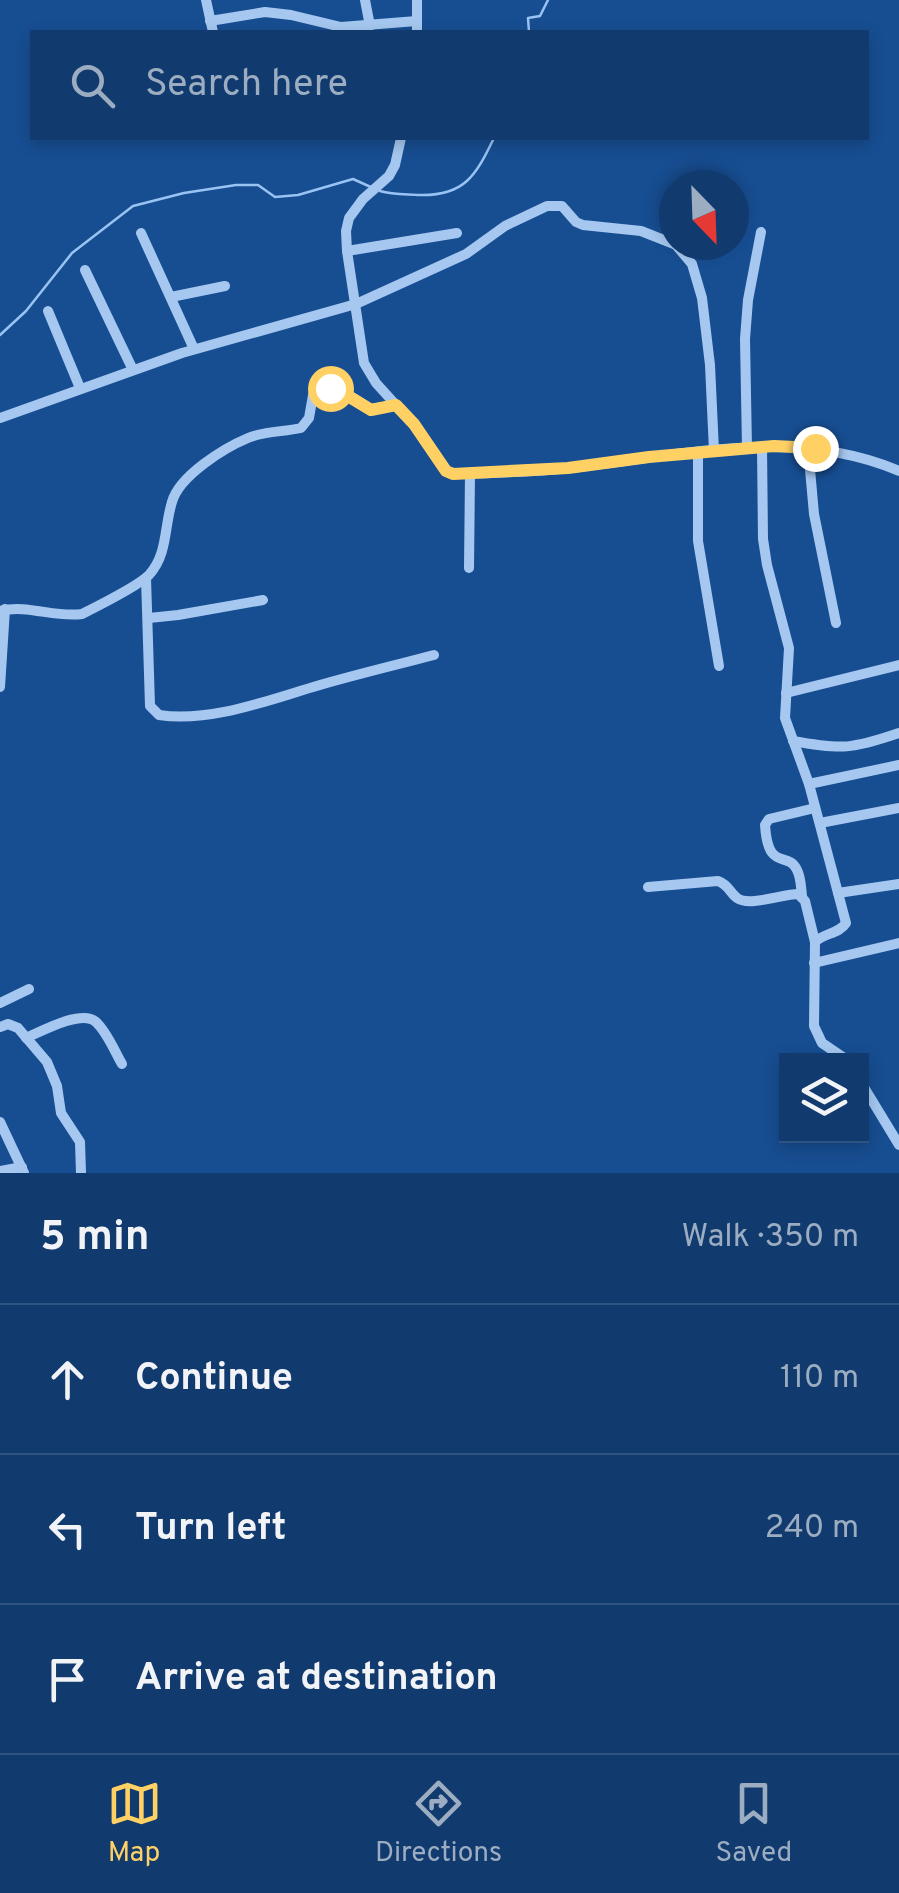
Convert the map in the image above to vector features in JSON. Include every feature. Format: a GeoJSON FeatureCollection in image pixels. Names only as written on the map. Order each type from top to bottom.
{"type":"FeatureCollection","features":[{"type":"Feature","properties":{"kind":"street"},"geometry":{"type":"LineString","coordinates":[[206,0],[212,26],[265,12],[342,27],[417,27],[418,0]]}},
{"type":"Feature","properties":{"kind":"street"},"geometry":{"type":"LineString","coordinates":[[365,0],[370,26]]}},
{"type":"Feature","properties":{"kind":"street"},"geometry":{"type":"LineString","coordinates":[[401,140],[389,176],[363,199],[350,218],[347,252],[364,364],[376,384],[414,424],[446,471],[470,474],[568,468],[762,447],[808,448],[879,462],[899,470]]}},
{"type":"Feature","properties":{"kind":"street"},"geometry":{"type":"LineString","coordinates":[[0,418],[194,349],[356,304],[466,254],[504,226],[546,206],[562,206],[584,225],[641,231],[659,238]]}},
{"type":"Feature","properties":{"kind":"street"},"geometry":{"type":"LineString","coordinates":[[747,448],[745,339],[761,232]]}},
{"type":"Feature","properties":{"kind":"street"},"geometry":{"type":"LineString","coordinates":[[142,233],[194,349]]}},
{"type":"Feature","properties":{"kind":"street"},"geometry":{"type":"LineString","coordinates":[[347,252],[457,233]]}},
{"type":"Feature","properties":{"kind":"street"},"geometry":{"type":"LineString","coordinates":[[689,260],[702,298],[714,451]]}},
{"type":"Feature","properties":{"kind":"street"},"geometry":{"type":"LineString","coordinates":[[85,270],[133,370]]}},
{"type":"Feature","properties":{"kind":"street"},"geometry":{"type":"LineString","coordinates":[[171,297],[226,286]]}},
{"type":"Feature","properties":{"kind":"street"},"geometry":{"type":"LineString","coordinates":[[48,311],[80,388]]}},
{"type":"Feature","properties":{"kind":"street"},"geometry":{"type":"LineString","coordinates":[[0,688],[3,610],[82,614],[146,578],[163,549],[175,492],[201,466],[248,438],[302,428],[309,418],[313,395],[320,389],[338,390],[371,410],[396,405]]}},
{"type":"Feature","properties":{"kind":"street"},"geometry":{"type":"LineString","coordinates":[[762,447],[763,539],[789,648],[785,718],[809,784],[845,917],[844,926],[815,942]]}},
{"type":"Feature","properties":{"kind":"street"},"geometry":{"type":"LineString","coordinates":[[808,448],[814,514],[836,623]]}},
{"type":"Feature","properties":{"kind":"street"},"geometry":{"type":"LineString","coordinates":[[698,453],[698,541],[719,666]]}},
{"type":"Feature","properties":{"kind":"street"},"geometry":{"type":"LineString","coordinates":[[470,474],[470,568]]}},
{"type":"Feature","properties":{"kind":"street"},"geometry":{"type":"LineString","coordinates":[[146,578],[150,706],[159,715],[239,710],[434,655]]}},
{"type":"Feature","properties":{"kind":"street"},"geometry":{"type":"LineString","coordinates":[[148,618],[263,600]]}},
{"type":"Feature","properties":{"kind":"street"},"geometry":{"type":"LineString","coordinates":[[786,693],[899,666]]}},
{"type":"Feature","properties":{"kind":"street"},"geometry":{"type":"LineString","coordinates":[[793,741],[841,749],[899,733]]}},
{"type":"Feature","properties":{"kind":"street"},"geometry":{"type":"LineString","coordinates":[[809,784],[899,766]]}},
{"type":"Feature","properties":{"kind":"street"},"geometry":{"type":"LineString","coordinates":[[816,808],[769,819],[765,825],[770,853],[797,868],[815,942],[814,1026],[822,1042],[837,1053]]}},
{"type":"Feature","properties":{"kind":"street"},"geometry":{"type":"LineString","coordinates":[[820,823],[899,808]]}},
{"type":"Feature","properties":{"kind":"street"},"geometry":{"type":"LineString","coordinates":[[648,887],[718,881],[744,902],[793,894],[803,898]]}},
{"type":"Feature","properties":{"kind":"street"},"geometry":{"type":"LineString","coordinates":[[838,893],[899,884]]}},
{"type":"Feature","properties":{"kind":"street"},"geometry":{"type":"LineString","coordinates":[[814,962],[899,942]]}},
{"type":"Feature","properties":{"kind":"street"},"geometry":{"type":"LineString","coordinates":[[0,1003],[29,989]]}},
{"type":"Feature","properties":{"kind":"street"},"geometry":{"type":"LineString","coordinates":[[26,1038],[86,1017],[98,1023],[122,1064]]}},
{"type":"Feature","properties":{"kind":"street"},"geometry":{"type":"LineString","coordinates":[[0,1026],[14,1025],[47,1062],[57,1086],[60,1113],[80,1142],[81,1173]]}},
{"type":"Feature","properties":{"kind":"street"},"geometry":{"type":"LineString","coordinates":[[869,1096],[899,1146]]}},
{"type":"Feature","properties":{"kind":"street"},"geometry":{"type":"LineString","coordinates":[[0,1122],[6,1146],[23,1170]]}},
{"type":"Feature","properties":{"kind":"street"},"geometry":{"type":"LineString","coordinates":[[0,1171],[23,1170]]}},
{"type":"Feature","properties":{"kind":"waterway"},"geometry":{"type":"LineString","coordinates":[[529,30],[528,18],[540,16],[548,0]]}},
{"type":"Feature","properties":{"kind":"waterway"},"geometry":{"type":"LineString","coordinates":[[380,191],[448,192],[475,173],[493,140]]}},
{"type":"Feature","properties":{"kind":"waterway"},"geometry":{"type":"LineString","coordinates":[[0,335],[26,311],[72,253],[133,206],[236,185],[258,185],[275,197],[298,195],[353,179],[373,188]]}},
{"type":"Feature","properties":{"kind":"route"},"geometry":{"type":"LineString","coordinates":[[330,388],[371,410],[396,405],[446,471],[453,474],[568,468],[774,446],[815,448]]}}]}
